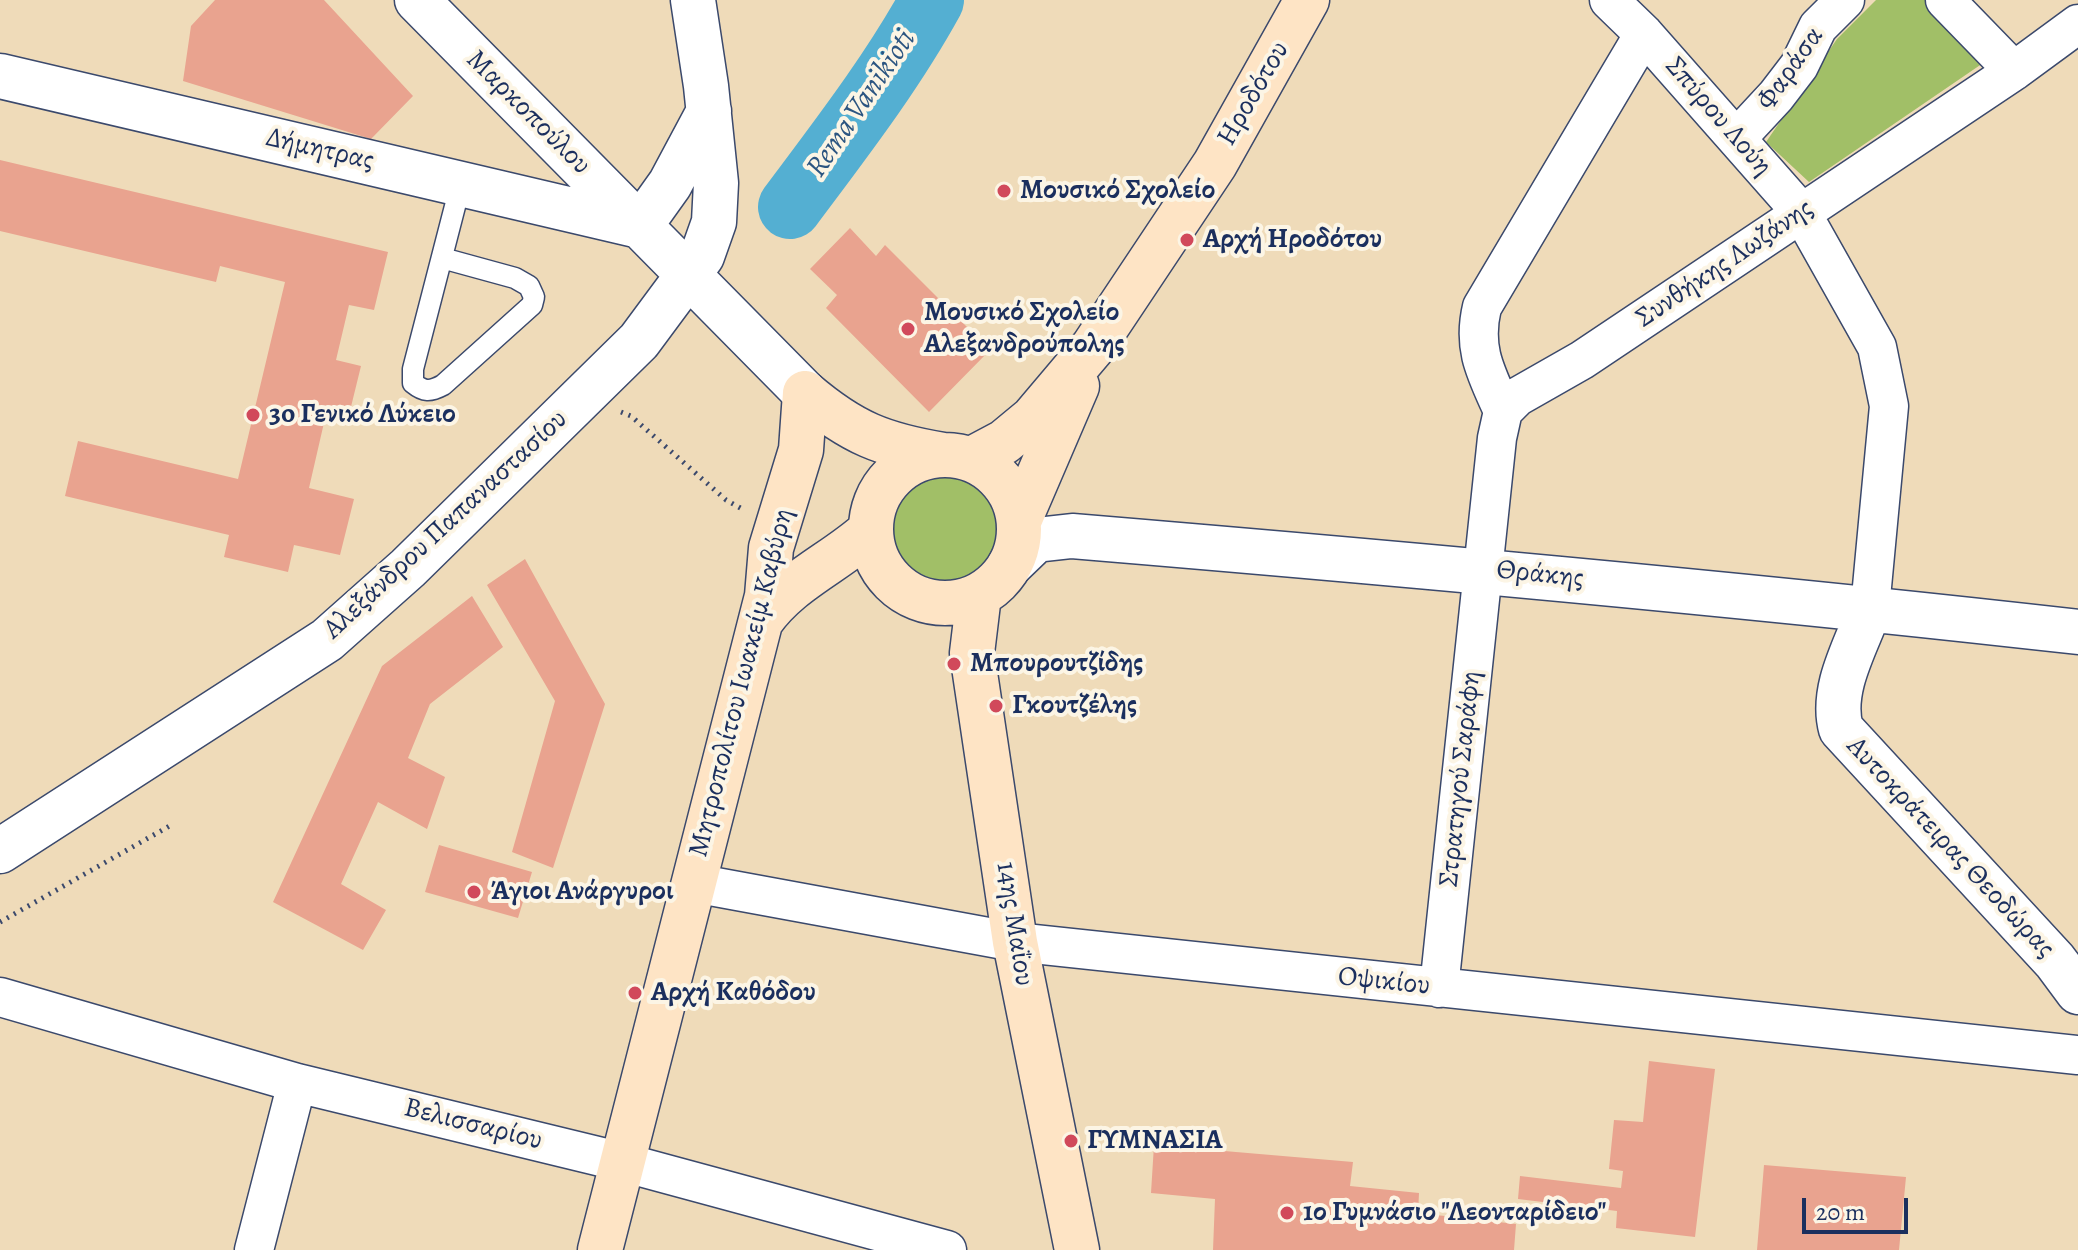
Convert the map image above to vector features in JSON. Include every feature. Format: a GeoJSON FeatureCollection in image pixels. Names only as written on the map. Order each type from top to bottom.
{"type":"FeatureCollection","features":[{"type":"Feature","properties":{"kind":"main road","name":"Ηροδότου"},"geometry":{"type":"LineString","coordinates":[[957,457],[1004,442],[1033,418],[1093,347],[1215,164],[1307,0]]}},
{"type":"Feature","properties":{"kind":"main road","name":"Ηροδότου"},"geometry":{"type":"LineString","coordinates":[[1019,521],[1093,347]]}},
{"type":"Feature","properties":{"kind":"main road"},"geometry":{"type":"LineString","coordinates":[[805,393],[828,413],[879,441],[957,457],[989,469],[1004,484],[1014,501],[1019,521],[1018,544],[1010,565],[997,582],[979,595],[956,602],[931,601],[907,593],[888,576],[876,555],[874,493],[850,451],[805,393]]}},
{"type":"Feature","properties":{"kind":"main road","name":"Μητροπολίτου Ιωακείμ Καβύρη"},"geometry":{"type":"LineString","coordinates":[[600,1250],[767,596],[771,548],[801,450],[805,393]]}},
{"type":"Feature","properties":{"kind":"main road"},"geometry":{"type":"LineString","coordinates":[[761,621],[782,595],[827,562],[844,554],[873,517],[886,484],[901,469],[921,459],[957,457]]}},
{"type":"Feature","properties":{"kind":"main road","name":"14ης Μαΐου"},"geometry":{"type":"LineString","coordinates":[[979,595],[972,653],[1015,942],[1077,1250]]}},
{"type":"Feature","properties":{"kind":"street","name":"Μαρκοπούλου"},"geometry":{"type":"LineString","coordinates":[[417,0],[805,393]]}},
{"type":"Feature","properties":{"kind":"street","name":"Αλεξάνδρου Παπαναστασίου"},"geometry":{"type":"LineString","coordinates":[[0,851],[327,640],[408,568],[639,341],[708,245],[716,208],[709,111],[693,0]]}},
{"type":"Feature","properties":{"kind":"street","name":"Σπύρου Λούη"},"geometry":{"type":"LineString","coordinates":[[1609,0],[1644,34],[1801,212],[1877,347],[1889,406],[1870,608]]}},
{"type":"Feature","properties":{"kind":"street","name":"Φαράσα"},"geometry":{"type":"LineString","coordinates":[[1737,138],[1776,96],[1799,66],[1818,27],[1845,0]]}},
{"type":"Feature","properties":{"kind":"street"},"geometry":{"type":"LineString","coordinates":[[1945,0],[2014,71]]}},
{"type":"Feature","properties":{"kind":"street","name":"Συνθήκης Λωζάνης"},"geometry":{"type":"LineString","coordinates":[[1503,411],[1531,387],[1582,360],[2014,71],[2078,24]]}},
{"type":"Feature","properties":{"kind":"street"},"geometry":{"type":"LineString","coordinates":[[1483,570],[1497,438],[1503,411],[1479,351],[1477,330],[1482,307],[1644,34]]}},
{"type":"Feature","properties":{"kind":"street","name":"Δήμητρας"},"geometry":{"type":"LineString","coordinates":[[0,76],[640,226]]}},
{"type":"Feature","properties":{"kind":"street"},"geometry":{"type":"LineString","coordinates":[[640,226],[670,184],[709,111]]}},
{"type":"Feature","properties":{"kind":"street","name":"Αλεξάνδρου Παπαναστασίου"},"geometry":{"type":"LineString","coordinates":[[639,341],[690,326],[745,332]]}},
{"type":"Feature","properties":{"kind":"street","name":"Θράκης"},"geometry":{"type":"LineString","coordinates":[[1010,565],[1036,540],[1072,536],[1483,570],[2078,632]]}},
{"type":"Feature","properties":{"kind":"street","name":"Στρατηγού Σαράφη"},"geometry":{"type":"LineString","coordinates":[[1439,988],[1483,570]]}},
{"type":"Feature","properties":{"kind":"street","name":"Αυτοκράτειρας Θεοδώρας"},"geometry":{"type":"LineString","coordinates":[[1870,608],[1837,694],[1836,713],[1841,729],[2055,961],[2078,992]]}},
{"type":"Feature","properties":{"kind":"street","name":"Οψικίου"},"geometry":{"type":"LineString","coordinates":[[694,883],[1015,942],[2078,1055]]}},
{"type":"Feature","properties":{"kind":"street","name":"Βελισσαρίου"},"geometry":{"type":"LineString","coordinates":[[0,997],[297,1083],[622,1162],[947,1250]]}},
{"type":"Feature","properties":{"kind":"street"},"geometry":{"type":"LineString","coordinates":[[254,1250],[297,1083]]}},
{"type":"Feature","properties":{"kind":"lane"},"geometry":{"type":"LineString","coordinates":[[442,258],[515,278],[529,286],[534,297],[532,305],[443,385],[432,391],[422,390],[413,383],[413,369],[461,183]]}},
{"type":"Feature","properties":{"kind":"path"},"geometry":{"type":"LineString","coordinates":[[827,562],[835,577],[862,576],[891,597],[941,618],[955,654],[972,653]]}},
{"type":"Feature","properties":{"kind":"path"},"geometry":{"type":"LineString","coordinates":[[0,922],[173,824]]}},
{"type":"Feature","properties":{"kind":"green space"},"geometry":{"type":"Polygon","coordinates":[[[1876,0],[1932,0],[1989,59],[1809,182],[1766,142],[1837,39],[1876,0]]]}},
{"type":"Feature","properties":{"kind":"green space"},"geometry":{"type":"Polygon","coordinates":[[[951,468],[975,473],[994,487],[1008,506],[1013,530],[1008,554],[994,573],[975,587],[951,592],[927,587],[908,573],[894,554],[889,530],[894,506],[908,487],[927,473],[951,468]]]}},
{"type":"Feature","properties":{"kind":"building"},"geometry":{"type":"Polygon","coordinates":[[[215,0],[324,0],[413,96],[371,139],[183,81],[191,26],[215,0]]]}},
{"type":"Feature","properties":{"kind":"building"},"geometry":{"type":"Polygon","coordinates":[[[0,160],[388,252],[374,310],[349,305],[336,360],[361,366],[348,419],[326,414],[309,488],[354,499],[340,555],[294,545],[288,572],[224,557],[229,535],[65,496],[78,441],[238,479],[285,282],[220,266],[216,282],[0,231],[0,160]]]}},
{"type":"Feature","properties":{"kind":"building","name":"Μουσικό Σχολείο Αλεξανδρούπολης"},"geometry":{"type":"Polygon","coordinates":[[[850,228],[876,256],[885,245],[990,350],[929,412],[826,308],[837,295],[810,269],[850,228]]]}},
{"type":"Feature","properties":{"kind":"building"},"geometry":{"type":"Polygon","coordinates":[[[525,559],[605,704],[553,868],[512,852],[555,701],[487,585],[525,559]]]}},
{"type":"Feature","properties":{"kind":"building"},"geometry":{"type":"Polygon","coordinates":[[[472,596],[503,647],[430,704],[408,758],[445,777],[427,829],[378,802],[341,884],[386,910],[363,950],[273,902],[382,666],[472,596]]]}},
{"type":"Feature","properties":{"kind":"building"},"geometry":{"type":"Polygon","coordinates":[[[439,845],[532,872],[518,918],[425,892],[439,845]]]}},
{"type":"Feature","properties":{"kind":"building"},"geometry":{"type":"Polygon","coordinates":[[[1649,1061],[1715,1069],[1695,1237],[1616,1228],[1617,1211],[1518,1199],[1520,1176],[1621,1188],[1623,1171],[1609,1169],[1614,1120],[1643,1122],[1649,1061]]]}},
{"type":"Feature","properties":{"kind":"building"},"geometry":{"type":"Polygon","coordinates":[[[1154,1145],[1353,1162],[1350,1186],[1419,1193],[1418,1213],[1516,1224],[1514,1250],[1213,1250],[1215,1199],[1151,1193],[1154,1145]]]}},
{"type":"Feature","properties":{"kind":"building"},"geometry":{"type":"Polygon","coordinates":[[[1764,1165],[1906,1177],[1899,1250],[1757,1250],[1764,1165]]]}},
{"type":"Feature","properties":{"kind":"waterway","name":"Rema Vanikioti"},"geometry":{"type":"LineString","coordinates":[[790,207],[883,80],[932,0]]}},
{"type":"Feature","properties":{"kind":"place","name":"Μουσικό Σχολείο"},"geometry":{"type":"Point","coordinates":[1004,191]}},
{"type":"Feature","properties":{"kind":"place","name":"Αρχή Ηροδότου"},"geometry":{"type":"Point","coordinates":[1187,240]}},
{"type":"Feature","properties":{"kind":"place","name":"Μουσικό Σχολείο Αλεξανδρούπολης"},"geometry":{"type":"Point","coordinates":[908,329]}},
{"type":"Feature","properties":{"kind":"place","name":"3o Γενικό Λύκειο"},"geometry":{"type":"Point","coordinates":[253,415]}},
{"type":"Feature","properties":{"kind":"place","name":"Μπουρουτζίδης"},"geometry":{"type":"Point","coordinates":[954,664]}},
{"type":"Feature","properties":{"kind":"place","name":"Γκουτζέλης"},"geometry":{"type":"Point","coordinates":[996,706]}},
{"type":"Feature","properties":{"kind":"place","name":"Άγιοι Ανάργυροι"},"geometry":{"type":"Point","coordinates":[474,892]}},
{"type":"Feature","properties":{"kind":"place","name":"Αρχή Καθόδου"},"geometry":{"type":"Point","coordinates":[635,993]}},
{"type":"Feature","properties":{"kind":"place","name":"ΓΥΜΝΑΣΙΑ"},"geometry":{"type":"Point","coordinates":[1071,1141]}},
{"type":"Feature","properties":{"kind":"place","name":"1ο Γυμνάσιο \"Λεονταρίδειο\""},"geometry":{"type":"Point","coordinates":[1287,1213]}}]}
